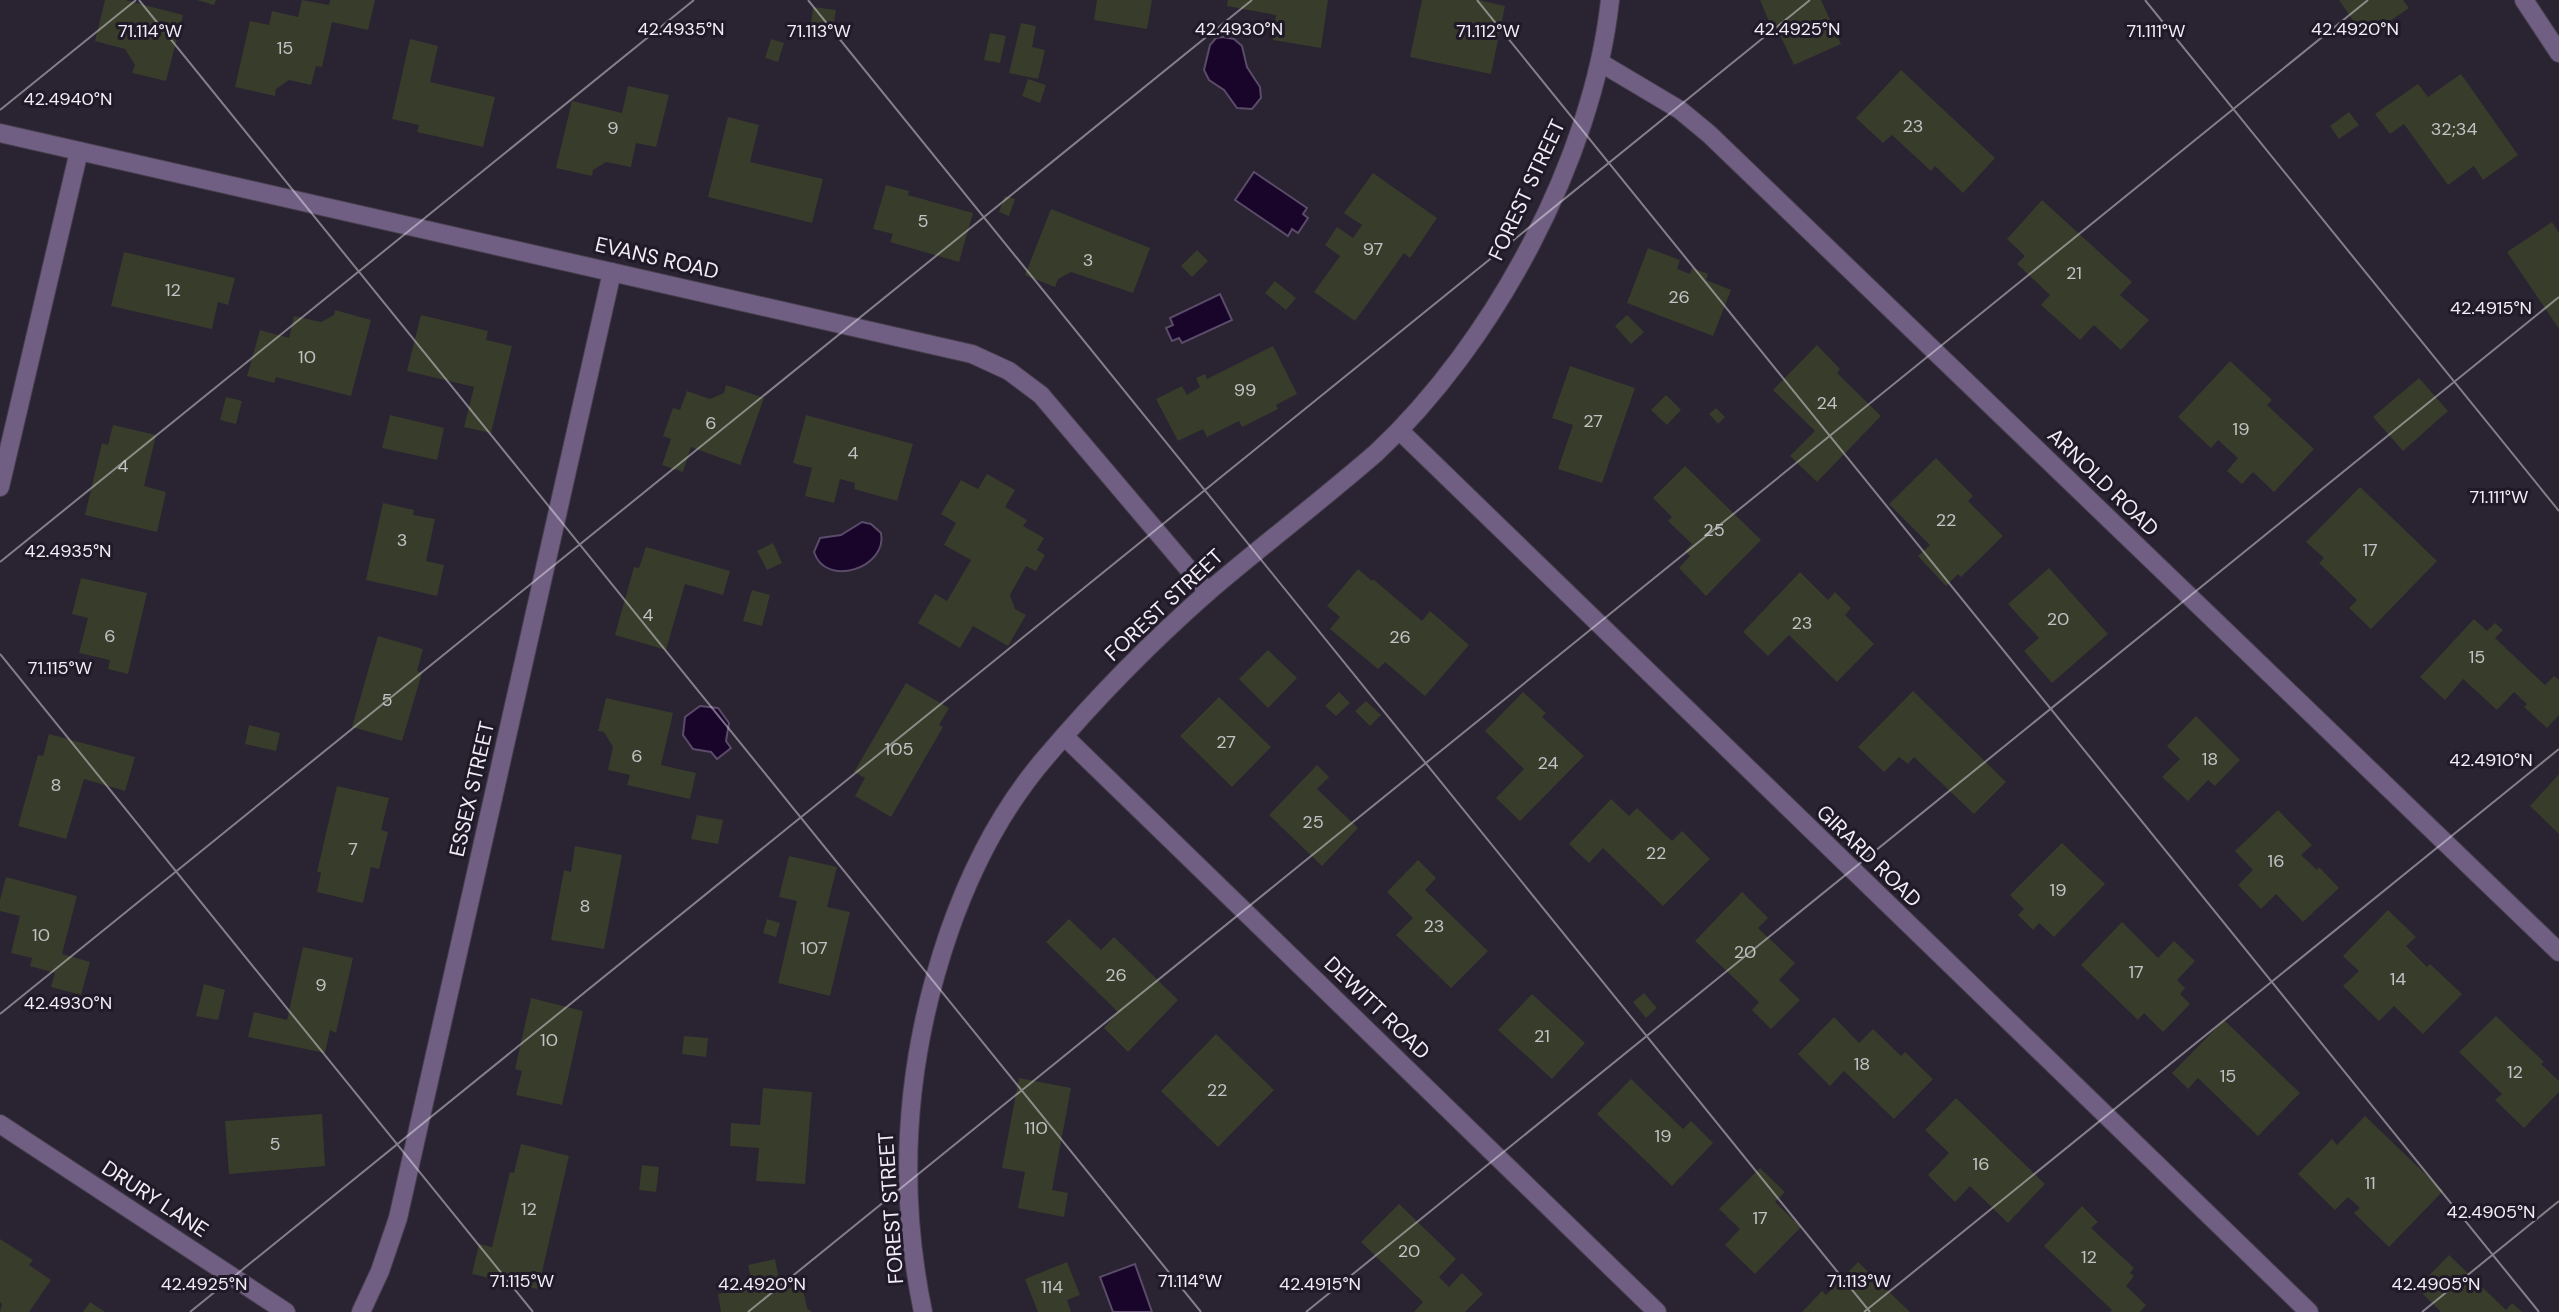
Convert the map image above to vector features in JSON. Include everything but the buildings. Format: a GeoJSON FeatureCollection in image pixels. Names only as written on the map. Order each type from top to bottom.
{"type":"FeatureCollection","features":[{"type":"Feature","properties":{"kind":"street","name":"FOREST STREET"},"geometry":{"type":"LineString","coordinates":[[923,1312],[913,1240],[907,1158],[914,1070],[924,1016],[952,925],[965,888],[987,843],[1031,775],[1136,661],[1208,593],[1349,477],[1400,431],[1472,339],[1501,297],[1527,251],[1579,135],[1601,63],[1610,0]]}},
{"type":"Feature","properties":{"kind":"street"},"geometry":{"type":"LineString","coordinates":[[2524,0],[2559,53]]}},
{"type":"Feature","properties":{"kind":"street","name":"ARNOLD ROAD"},"geometry":{"type":"LineString","coordinates":[[1601,63],[1680,110],[1709,134],[2559,952]]}},
{"type":"Feature","properties":{"kind":"street","name":"EVANS ROAD"},"geometry":{"type":"LineString","coordinates":[[0,133],[952,348],[990,361],[1009,370],[1055,410],[1208,593]]}},
{"type":"Feature","properties":{"kind":"street"},"geometry":{"type":"LineString","coordinates":[[0,486],[79,151]]}},
{"type":"Feature","properties":{"kind":"street","name":"ESSEX STREET"},"geometry":{"type":"LineString","coordinates":[[361,1312],[380,1271],[398,1218],[612,272]]}},
{"type":"Feature","properties":{"kind":"street","name":"GIRARD ROAD"},"geometry":{"type":"LineString","coordinates":[[1400,431],[2309,1312]]}},
{"type":"Feature","properties":{"kind":"street","name":"DEWITT ROAD"},"geometry":{"type":"LineString","coordinates":[[1065,737],[1657,1312]]}},
{"type":"Feature","properties":{"kind":"street","name":"DRURY LANE"},"geometry":{"type":"LineString","coordinates":[[0,1124],[286,1312]]}},
{"type":"Feature","properties":{"kind":"shaded area"},"geometry":{"type":"Polygon","coordinates":[[[1216,38],[1234,39],[1242,46],[1247,67],[1260,87],[1261,98],[1252,109],[1237,108],[1224,90],[1209,80],[1204,70],[1210,45],[1216,38]]]}},
{"type":"Feature","properties":{"kind":"shaded area"},"geometry":{"type":"Polygon","coordinates":[[[1254,172],[1307,208],[1303,214],[1308,218],[1298,233],[1292,229],[1288,236],[1235,200],[1254,172]]]}},
{"type":"Feature","properties":{"kind":"shaded area"},"geometry":{"type":"Polygon","coordinates":[[[1220,294],[1232,320],[1182,343],[1179,338],[1172,341],[1166,328],[1173,325],[1170,318],[1220,294]]]}},
{"type":"Feature","properties":{"kind":"shaded area"},"geometry":{"type":"Polygon","coordinates":[[[862,522],[871,524],[881,533],[881,545],[875,556],[855,569],[842,571],[821,563],[814,552],[820,538],[841,535],[862,522]]]}},
{"type":"Feature","properties":{"kind":"shaded area"},"geometry":{"type":"Polygon","coordinates":[[[700,706],[718,708],[729,723],[726,741],[731,748],[717,759],[711,752],[693,749],[683,735],[685,717],[700,706]]]}},
{"type":"Feature","properties":{"kind":"shaded area"},"geometry":{"type":"Polygon","coordinates":[[[1135,1264],[1152,1312],[1113,1312],[1100,1277],[1135,1264]]]}}]}
